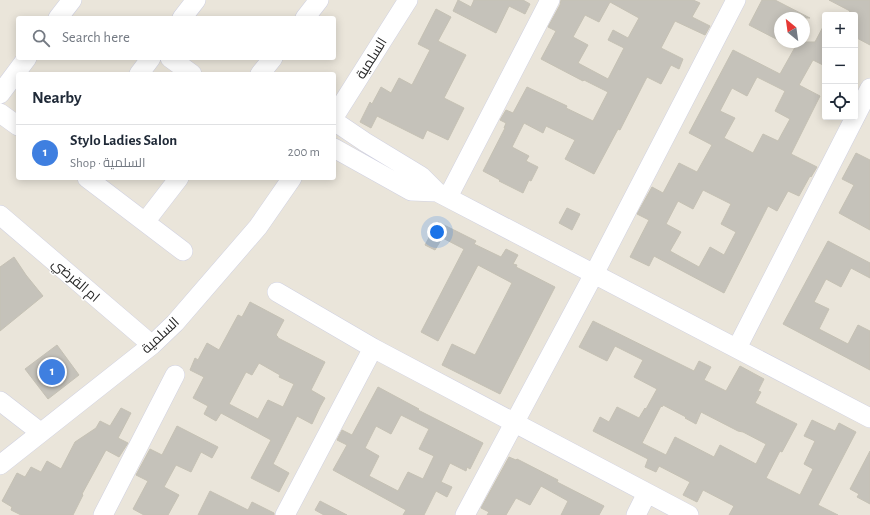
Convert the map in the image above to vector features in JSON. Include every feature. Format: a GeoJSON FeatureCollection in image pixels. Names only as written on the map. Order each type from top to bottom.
{"type":"FeatureCollection","features":[{"type":"Feature","properties":{"kind":"street"},"geometry":{"type":"LineString","coordinates":[[60,16],[72,0]]}},
{"type":"Feature","properties":{"kind":"street"},"geometry":{"type":"LineString","coordinates":[[184,16],[196,0]]}},
{"type":"Feature","properties":{"kind":"street"},"geometry":{"type":"LineString","coordinates":[[307,16],[319,0]]}},
{"type":"Feature","properties":{"kind":"street","name":"السلمية"},"geometry":{"type":"LineString","coordinates":[[336,114],[408,0]]}},
{"type":"Feature","properties":{"kind":"street"},"geometry":{"type":"LineString","coordinates":[[442,195],[550,0]]}},
{"type":"Feature","properties":{"kind":"street"},"geometry":{"type":"LineString","coordinates":[[465,515],[594,274],[736,0]]}},
{"type":"Feature","properties":{"kind":"street"},"geometry":{"type":"LineString","coordinates":[[16,72],[26,60]]}},
{"type":"Feature","properties":{"kind":"street"},"geometry":{"type":"LineString","coordinates":[[140,72],[150,60]]}},
{"type":"Feature","properties":{"kind":"street"},"geometry":{"type":"LineString","coordinates":[[173,60],[189,72]]}},
{"type":"Feature","properties":{"kind":"street"},"geometry":{"type":"LineString","coordinates":[[262,72],[271,60]]}},
{"type":"Feature","properties":{"kind":"street"},"geometry":{"type":"LineString","coordinates":[[0,94],[16,73]]}},
{"type":"Feature","properties":{"kind":"street"},"geometry":{"type":"LineString","coordinates":[[737,348],[870,88]]}},
{"type":"Feature","properties":{"kind":"street"},"geometry":{"type":"LineString","coordinates":[[0,113],[16,125]]}},
{"type":"Feature","properties":{"kind":"street"},"geometry":{"type":"LineString","coordinates":[[336,122],[421,176],[442,195],[870,418]]}},
{"type":"Feature","properties":{"kind":"street"},"geometry":{"type":"LineString","coordinates":[[336,149],[412,191],[442,195]]}},
{"type":"Feature","properties":{"kind":"street"},"geometry":{"type":"LineString","coordinates":[[90,180],[183,251]]}},
{"type":"Feature","properties":{"kind":"street"},"geometry":{"type":"LineString","coordinates":[[145,222],[177,180]]}},
{"type":"Feature","properties":{"kind":"street","name":"السلمية"},"geometry":{"type":"LineString","coordinates":[[0,465],[152,345],[175,324],[258,227],[291,180]]}},
{"type":"Feature","properties":{"kind":"street","name":"ام القرضي"},"geometry":{"type":"LineString","coordinates":[[0,215],[152,345]]}},
{"type":"Feature","properties":{"kind":"street"},"geometry":{"type":"LineString","coordinates":[[277,292],[373,348],[689,515]]}},
{"type":"Feature","properties":{"kind":"street"},"geometry":{"type":"LineString","coordinates":[[285,515],[373,348]]}},
{"type":"Feature","properties":{"kind":"street"},"geometry":{"type":"LineString","coordinates":[[103,515],[176,374]]}},
{"type":"Feature","properties":{"kind":"street"},"geometry":{"type":"LineString","coordinates":[[0,401],[40,432]]}},
{"type":"Feature","properties":{"kind":"street"},"geometry":{"type":"LineString","coordinates":[[636,515],[647,493]]}},
{"type":"Feature","properties":{"kind":"building"},"geometry":{"type":"Polygon","coordinates":[[[458,0],[471,7],[474,0],[523,0],[530,4],[525,14],[509,6],[496,33],[453,11],[458,0]]]}},
{"type":"Feature","properties":{"kind":"building"},"geometry":{"type":"Polygon","coordinates":[[[561,0],[693,0],[700,3],[692,17],[710,26],[705,35],[675,21],[661,48],[683,59],[679,69],[671,65],[661,84],[647,77],[620,130],[618,129],[594,174],[565,159],[575,140],[546,126],[543,133],[524,123],[512,147],[529,156],[526,161],[538,167],[531,181],[529,180],[523,193],[483,171],[505,128],[506,123],[500,120],[506,110],[513,113],[527,87],[567,106],[566,108],[593,121],[608,92],[541,59],[556,31],[548,27],[560,5],[561,0]],[[610,2],[599,22],[585,15],[573,37],[588,45],[578,63],[608,79],[624,48],[608,40],[613,30],[628,38],[639,18],[610,2]]]}},
{"type":"Feature","properties":{"kind":"building"},"geometry":{"type":"Polygon","coordinates":[[[762,0],[775,0],[798,12],[774,12],[774,38],[749,25],[762,0]]]}},
{"type":"Feature","properties":{"kind":"building"},"geometry":{"type":"Polygon","coordinates":[[[829,0],[870,0],[870,45],[858,39],[858,12],[850,11],[829,0]]]}},
{"type":"Feature","properties":{"kind":"building"},"geometry":{"type":"Polygon","coordinates":[[[436,9],[451,17],[438,41],[466,55],[444,98],[464,108],[448,140],[427,130],[423,139],[377,116],[371,128],[360,122],[370,102],[372,104],[381,87],[391,93],[399,78],[412,85],[430,50],[418,44],[436,9]]]}},
{"type":"Feature","properties":{"kind":"building"},"geometry":{"type":"Polygon","coordinates":[[[822,29],[822,64],[813,60],[799,85],[820,96],[791,154],[817,167],[811,177],[810,176],[799,196],[788,191],[777,211],[768,206],[724,293],[654,256],[649,266],[630,257],[649,220],[637,214],[652,187],[663,193],[679,163],[697,172],[712,145],[689,133],[733,50],[780,74],[795,48],[810,48],[810,42],[815,42],[822,29]],[[757,77],[747,96],[732,88],[720,111],[735,118],[724,138],[753,153],[763,134],[778,141],[790,119],[775,111],[785,91],[757,77]],[[703,190],[693,209],[678,201],[666,224],[681,232],[670,251],[699,267],[710,247],[724,255],[736,232],[721,224],[731,204],[703,190]]]}},
{"type":"Feature","properties":{"kind":"building"},"geometry":{"type":"Polygon","coordinates":[[[856,153],[870,160],[870,230],[839,213],[854,185],[842,179],[856,153]]]}},
{"type":"Feature","properties":{"kind":"building"},"geometry":{"type":"Polygon","coordinates":[[[567,208],[580,214],[572,230],[559,223],[567,208]]]}},
{"type":"Feature","properties":{"kind":"building"},"geometry":{"type":"Polygon","coordinates":[[[438,222],[476,241],[474,244],[501,257],[506,249],[518,255],[513,264],[517,265],[516,267],[555,287],[500,394],[442,365],[452,344],[475,355],[512,283],[478,265],[438,341],[421,332],[464,249],[433,233],[438,222]]]}},
{"type":"Feature","properties":{"kind":"building"},"geometry":{"type":"Polygon","coordinates":[[[431,234],[441,240],[435,250],[425,245],[431,234]]]}},
{"type":"Feature","properties":{"kind":"building"},"geometry":{"type":"Polygon","coordinates":[[[828,241],[870,263],[870,278],[851,268],[841,287],[826,279],[814,302],[829,309],[819,329],[848,344],[858,325],[870,331],[870,370],[783,324],[828,241]]]}},
{"type":"Feature","properties":{"kind":"building"},"geometry":{"type":"Polygon","coordinates":[[[14,257],[43,296],[0,331],[0,267],[14,257]]]}},
{"type":"Feature","properties":{"kind":"building"},"geometry":{"type":"Polygon","coordinates":[[[250,302],[284,320],[276,335],[278,338],[325,362],[311,390],[325,398],[312,424],[297,416],[273,464],[289,473],[279,492],[251,478],[271,440],[221,413],[216,421],[204,414],[208,406],[193,398],[204,377],[190,370],[195,358],[198,360],[207,343],[219,350],[238,315],[242,317],[250,302]],[[259,363],[252,375],[246,372],[229,404],[258,419],[268,400],[283,407],[294,384],[279,377],[280,375],[259,363]]]}},
{"type":"Feature","properties":{"kind":"building"},"geometry":{"type":"Polygon","coordinates":[[[593,321],[694,371],[699,361],[711,367],[704,380],[726,391],[740,366],[764,379],[758,391],[761,392],[755,403],[797,424],[782,452],[780,451],[766,478],[800,495],[813,469],[804,464],[815,441],[804,436],[812,420],[835,431],[839,423],[856,432],[818,505],[838,515],[729,515],[734,506],[703,490],[697,502],[683,495],[690,482],[659,466],[656,472],[645,467],[648,459],[593,431],[600,417],[609,422],[617,407],[639,418],[645,408],[646,409],[657,389],[634,377],[643,360],[615,346],[607,361],[579,347],[593,321]],[[663,405],[662,407],[661,406],[642,443],[666,455],[675,437],[714,457],[720,445],[756,464],[766,444],[701,412],[696,424],[685,418],[686,417],[663,405]]]}},
{"type":"Feature","properties":{"kind":"building"},"geometry":{"type":"Polygon","coordinates":[[[57,345],[79,375],[48,399],[25,369],[57,345]]]}},
{"type":"Feature","properties":{"kind":"building"},"geometry":{"type":"Polygon","coordinates":[[[378,387],[419,409],[418,410],[483,443],[470,469],[467,467],[466,471],[450,463],[441,482],[452,487],[447,497],[436,491],[424,515],[403,515],[406,510],[333,470],[347,445],[337,440],[342,430],[352,435],[378,387]],[[401,415],[391,434],[376,426],[365,448],[379,456],[369,476],[398,491],[408,472],[423,479],[434,456],[419,449],[429,429],[401,415]]]}},
{"type":"Feature","properties":{"kind":"building"},"geometry":{"type":"Polygon","coordinates":[[[121,408],[131,413],[118,438],[128,443],[119,457],[106,450],[82,494],[83,495],[73,515],[21,515],[11,510],[12,507],[2,501],[17,473],[25,477],[31,467],[41,472],[47,461],[61,469],[75,442],[96,428],[100,421],[110,426],[121,408]]]}},
{"type":"Feature","properties":{"kind":"building"},"geometry":{"type":"Polygon","coordinates":[[[177,426],[218,447],[212,458],[201,452],[191,472],[176,465],[164,487],[179,495],[168,515],[144,515],[133,509],[148,481],[136,475],[150,449],[162,455],[177,426]]]}},
{"type":"Feature","properties":{"kind":"building"},"geometry":{"type":"Polygon","coordinates":[[[870,451],[870,504],[857,497],[859,494],[850,489],[870,451]]]}},
{"type":"Feature","properties":{"kind":"building"},"geometry":{"type":"Polygon","coordinates":[[[509,457],[516,460],[517,459],[558,480],[557,482],[604,506],[599,515],[561,515],[568,501],[541,486],[530,505],[516,498],[506,515],[487,515],[489,512],[481,508],[509,457]]]}},
{"type":"Feature","properties":{"kind":"building"},"geometry":{"type":"Polygon","coordinates":[[[210,491],[248,510],[252,502],[274,513],[274,515],[198,515],[210,491]]]}},
{"type":"Feature","properties":{"kind":"building"},"geometry":{"type":"Polygon","coordinates":[[[320,501],[347,515],[324,515],[315,510],[320,501]]]}},
{"type":"Feature","properties":{"kind":"place","name":"Stylo Ladies Salon"},"geometry":{"type":"Point","coordinates":[52,372]}}]}
